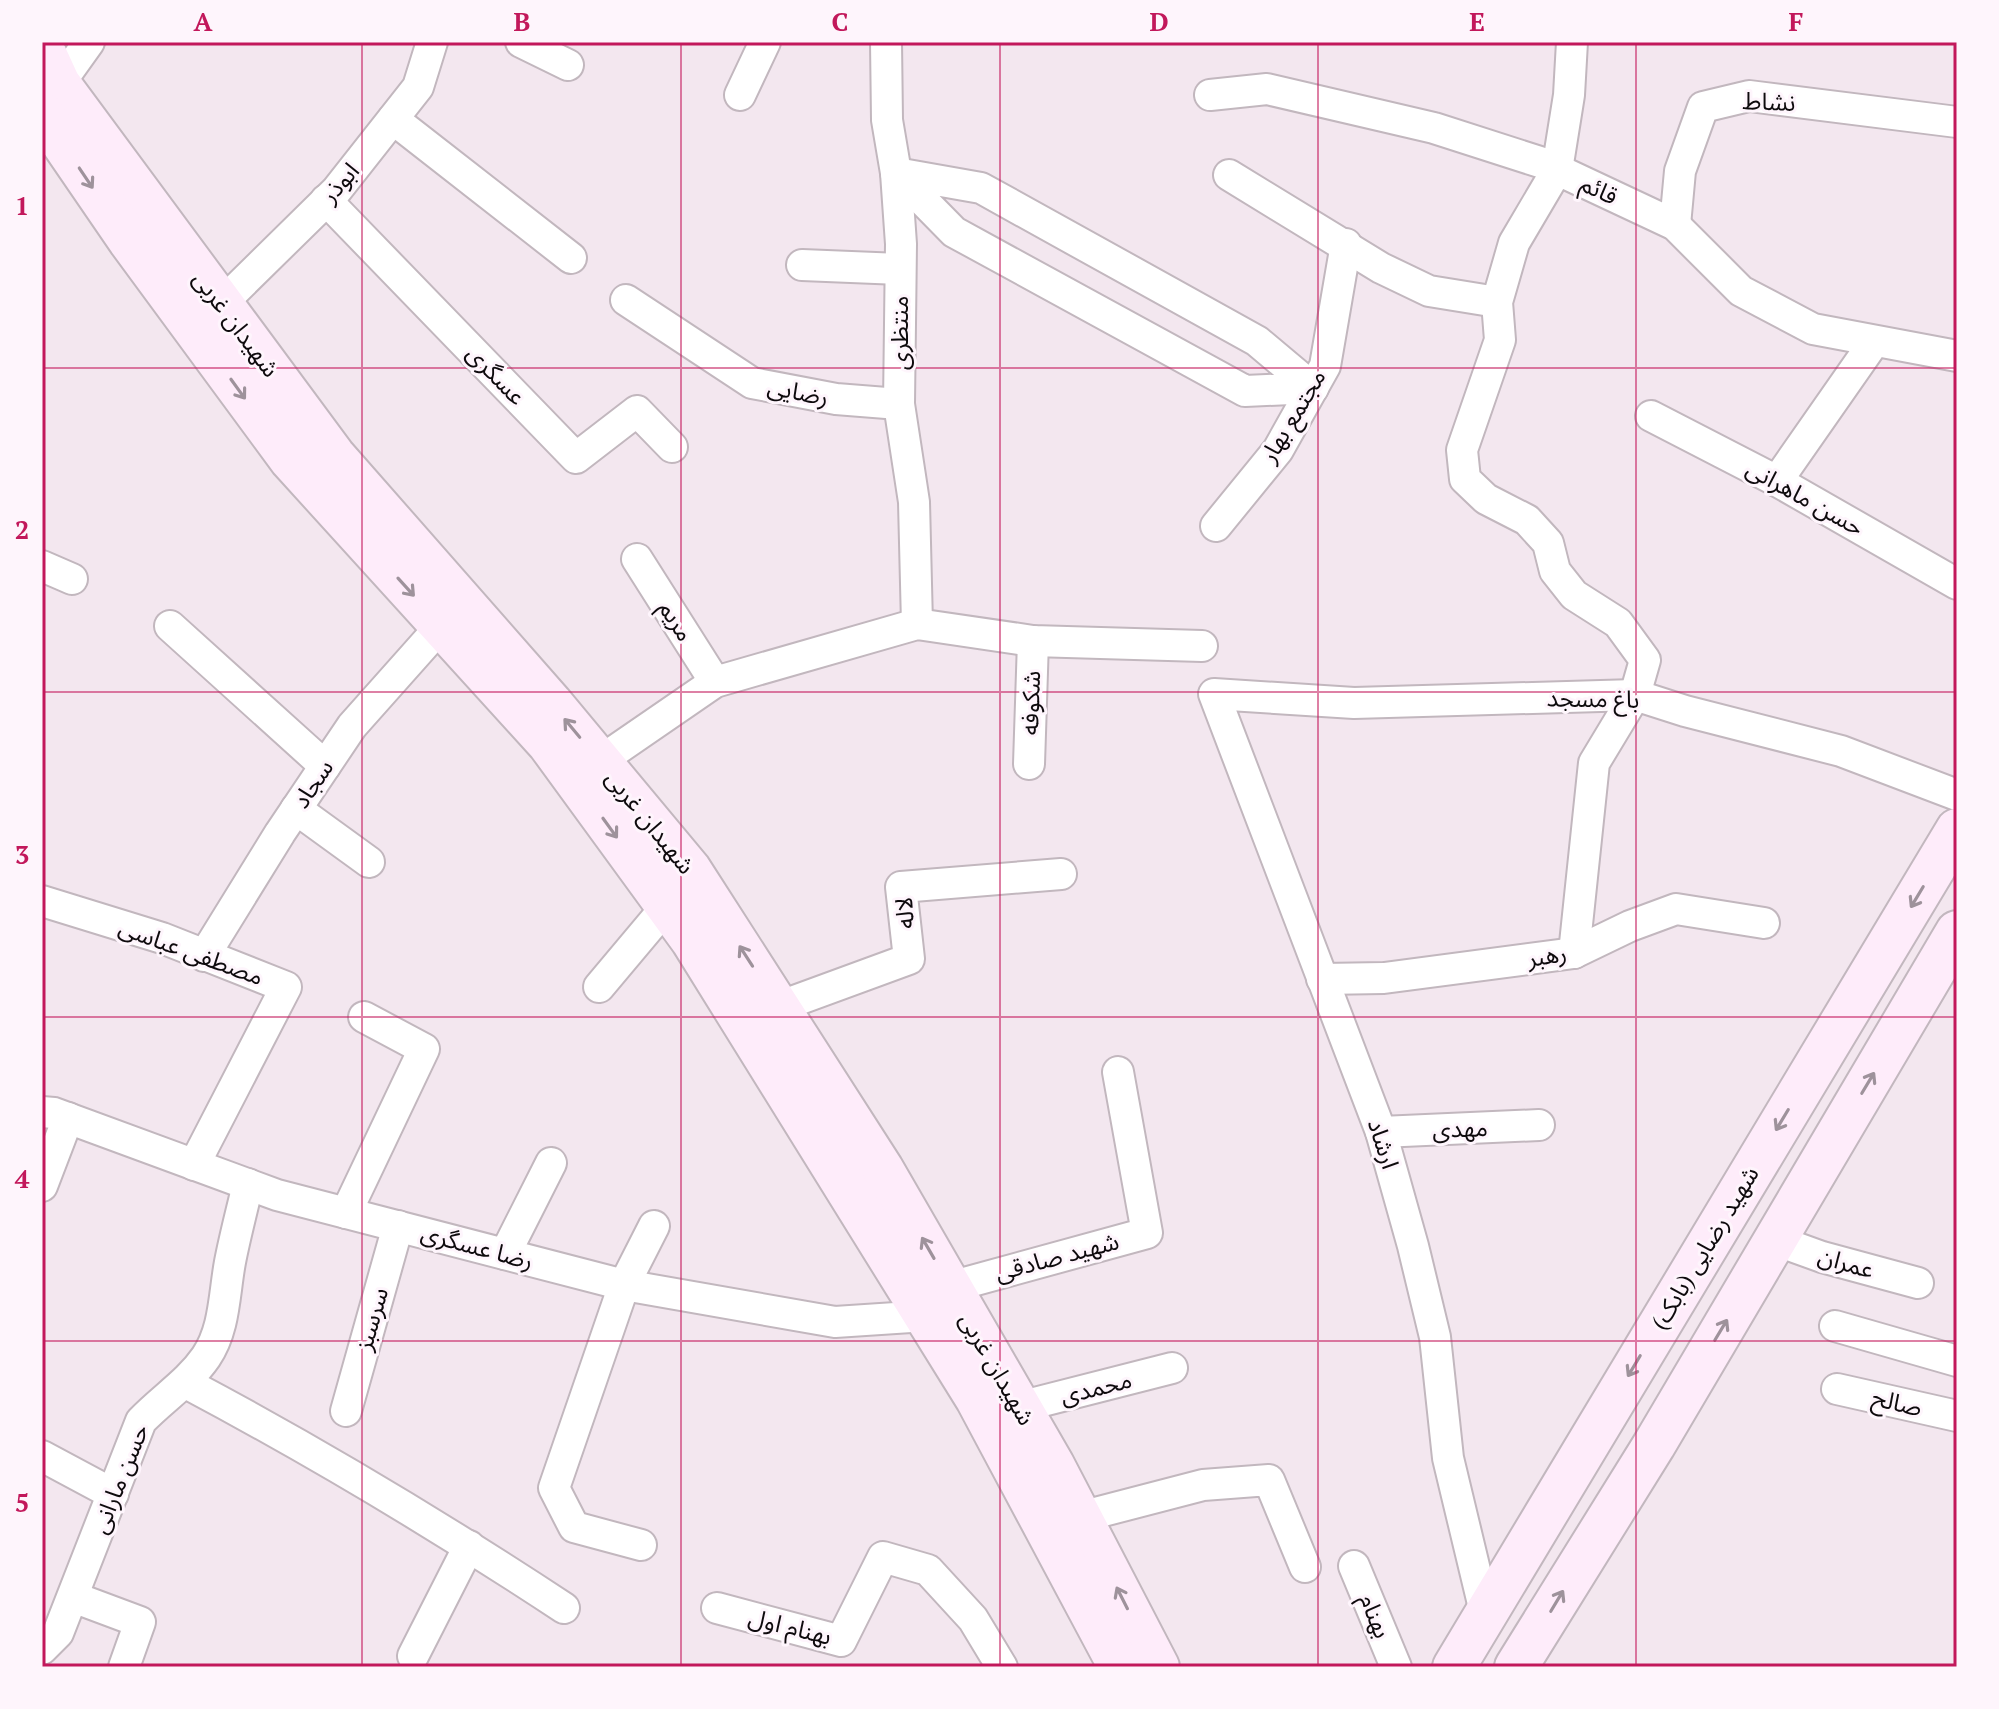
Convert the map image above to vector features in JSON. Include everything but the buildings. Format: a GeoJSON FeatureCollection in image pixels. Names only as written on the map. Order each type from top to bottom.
{"type":"FeatureCollection","features":[{"type":"Feature","properties":{"kind":"main road","name":"شهیدان غربی"},"geometry":{"type":"LineString","coordinates":[[42,47],[51,99],[129,240],[291,460],[549,744],[692,940],[802,1080],[938,1301],[1019,1407],[1158,1667]]}},
{"type":"Feature","properties":{"kind":"main road","name":"شهیدان غربی"},"geometry":{"type":"LineString","coordinates":[[51,99],[221,304],[334,456],[600,761],[690,870],[778,1007],[802,1080]]}},
{"type":"Feature","properties":{"kind":"main road","name":"شهید رضایی (بابک)"},"geometry":{"type":"LineString","coordinates":[[1454,1667],[1957,830]]}},
{"type":"Feature","properties":{"kind":"main road"},"geometry":{"type":"LineString","coordinates":[[1528,1659],[1957,932]]}},
{"type":"Feature","properties":{"kind":"main road","name":"شهیدان غربی"},"geometry":{"type":"LineString","coordinates":[[938,1301],[977,1399],[1120,1667]]}},
{"type":"Feature","properties":{"kind":"street"},"geometry":{"type":"LineString","coordinates":[[51,99],[89,42]]}},
{"type":"Feature","properties":{"kind":"street","name":"ابوذر"},"geometry":{"type":"LineString","coordinates":[[221,304],[326,200],[393,119],[418,87],[432,42]]}},
{"type":"Feature","properties":{"kind":"street"},"geometry":{"type":"LineString","coordinates":[[521,42],[568,65]]}},
{"type":"Feature","properties":{"kind":"street"},"geometry":{"type":"LineString","coordinates":[[740,95],[765,42]]}},
{"type":"Feature","properties":{"kind":"street","name":"منتظری"},"geometry":{"type":"LineString","coordinates":[[886,42],[887,120],[896,173],[900,269],[899,404],[914,502],[917,624]]}},
{"type":"Feature","properties":{"kind":"street"},"geometry":{"type":"LineString","coordinates":[[1572,42],[1569,95],[1557,170],[1514,243],[1497,302],[1500,340],[1462,450],[1465,479],[1486,499],[1527,520],[1548,543],[1555,571],[1574,595],[1618,623],[1645,660],[1635,695],[1594,763],[1574,953]]}},
{"type":"Feature","properties":{"kind":"street","name":"قائم"},"geometry":{"type":"LineString","coordinates":[[1210,95],[1267,89],[1434,128],[1557,170],[1675,225],[1741,291],[1813,329],[1957,356]]}},
{"type":"Feature","properties":{"kind":"street","name":"نشاط"},"geometry":{"type":"LineString","coordinates":[[1675,225],[1680,171],[1703,107],[1749,96],[1957,122]]}},
{"type":"Feature","properties":{"kind":"street"},"geometry":{"type":"LineString","coordinates":[[393,119],[571,258]]}},
{"type":"Feature","properties":{"kind":"street"},"geometry":{"type":"LineString","coordinates":[[896,173],[981,188],[1257,341],[1313,388]]}},
{"type":"Feature","properties":{"kind":"street"},"geometry":{"type":"LineString","coordinates":[[896,173],[954,232],[1245,391],[1313,388]]}},
{"type":"Feature","properties":{"kind":"street"},"geometry":{"type":"LineString","coordinates":[[1229,175],[1381,268],[1429,291],[1497,302]]}},
{"type":"Feature","properties":{"kind":"street","name":"عسگری"},"geometry":{"type":"LineString","coordinates":[[326,200],[576,458],[637,411],[672,447]]}},
{"type":"Feature","properties":{"kind":"street","name":"مجتمع بهار"},"geometry":{"type":"LineString","coordinates":[[1216,526],[1278,450],[1325,366],[1346,244]]}},
{"type":"Feature","properties":{"kind":"street"},"geometry":{"type":"LineString","coordinates":[[802,265],[900,269]]}},
{"type":"Feature","properties":{"kind":"street","name":"رضایی"},"geometry":{"type":"LineString","coordinates":[[626,300],[752,383],[836,399],[899,404]]}},
{"type":"Feature","properties":{"kind":"street"},"geometry":{"type":"LineString","coordinates":[[1777,481],[1874,342]]}},
{"type":"Feature","properties":{"kind":"street","name":"حسن ماهرانی"},"geometry":{"type":"LineString","coordinates":[[1651,416],[1777,481],[1957,584]]}},
{"type":"Feature","properties":{"kind":"street","name":"مریم"},"geometry":{"type":"LineString","coordinates":[[637,559],[715,682]]}},
{"type":"Feature","properties":{"kind":"street"},"geometry":{"type":"LineString","coordinates":[[42,566],[72,579]]}},
{"type":"Feature","properties":{"kind":"street"},"geometry":{"type":"LineString","coordinates":[[600,761],[715,682],[917,624],[1033,641],[1202,646]]}},
{"type":"Feature","properties":{"kind":"street"},"geometry":{"type":"LineString","coordinates":[[170,626],[325,766]]}},
{"type":"Feature","properties":{"kind":"street","name":"سجاد"},"geometry":{"type":"LineString","coordinates":[[204,956],[352,726],[441,626]]}},
{"type":"Feature","properties":{"kind":"street","name":"شکوفه"},"geometry":{"type":"LineString","coordinates":[[1029,764],[1033,641]]}},
{"type":"Feature","properties":{"kind":"street","name":"باغ مسجد"},"geometry":{"type":"LineString","coordinates":[[1214,694],[1354,703],[1635,695],[1841,751],[1957,795]]}},
{"type":"Feature","properties":{"kind":"street","name":"ارشاد"},"geometry":{"type":"LineString","coordinates":[[1214,694],[1381,1132],[1435,1337],[1448,1458],[1485,1612]]}},
{"type":"Feature","properties":{"kind":"street"},"geometry":{"type":"LineString","coordinates":[[296,809],[369,862]]}},
{"type":"Feature","properties":{"kind":"street","name":"لاله"},"geometry":{"type":"LineString","coordinates":[[778,1007],[909,959],[901,887],[1061,874]]}},
{"type":"Feature","properties":{"kind":"street","name":"مصطفی عباسی"},"geometry":{"type":"LineString","coordinates":[[42,901],[162,938],[286,987],[194,1165]]}},
{"type":"Feature","properties":{"kind":"street"},"geometry":{"type":"LineString","coordinates":[[599,987],[667,906]]}},
{"type":"Feature","properties":{"kind":"street","name":"رهبر"},"geometry":{"type":"LineString","coordinates":[[1322,979],[1384,978],[1574,953],[1630,926],[1676,909],[1764,923]]}},
{"type":"Feature","properties":{"kind":"street"},"geometry":{"type":"LineString","coordinates":[[346,1213],[424,1049],[364,1017]]}},
{"type":"Feature","properties":{"kind":"street","name":"شهید صادقی"},"geometry":{"type":"LineString","coordinates":[[938,1301],[1147,1233],[1118,1072]]}},
{"type":"Feature","properties":{"kind":"street"},"geometry":{"type":"LineString","coordinates":[[42,1186],[55,1115]]}},
{"type":"Feature","properties":{"kind":"street","name":"رضا عسگری"},"geometry":{"type":"LineString","coordinates":[[55,1115],[277,1195],[624,1285],[835,1322],[938,1301]]}},
{"type":"Feature","properties":{"kind":"street","name":"مهدی"},"geometry":{"type":"LineString","coordinates":[[1381,1132],[1539,1125]]}},
{"type":"Feature","properties":{"kind":"street"},"geometry":{"type":"LineString","coordinates":[[505,1254],[551,1163]]}},
{"type":"Feature","properties":{"kind":"street","name":"حسن مارانی"},"geometry":{"type":"LineString","coordinates":[[42,1649],[58,1633],[141,1421],[165,1396],[186,1383],[209,1353],[223,1315],[230,1263],[248,1184]]}},
{"type":"Feature","properties":{"kind":"street","name":"سرسبز"},"geometry":{"type":"LineString","coordinates":[[346,1411],[398,1226]]}},
{"type":"Feature","properties":{"kind":"street"},"geometry":{"type":"LineString","coordinates":[[641,1545],[574,1527],[554,1488],[624,1285],[654,1226]]}},
{"type":"Feature","properties":{"kind":"street","name":"عمران"},"geometry":{"type":"LineString","coordinates":[[1775,1240],[1822,1257],[1918,1283]]}},
{"type":"Feature","properties":{"kind":"street"},"geometry":{"type":"LineString","coordinates":[[1835,1326],[1957,1361]]}},
{"type":"Feature","properties":{"kind":"street","name":"محمدی"},"geometry":{"type":"LineString","coordinates":[[1019,1407],[1172,1368]]}},
{"type":"Feature","properties":{"kind":"street"},"geometry":{"type":"LineString","coordinates":[[186,1383],[289,1438],[469,1546],[564,1608]]}},
{"type":"Feature","properties":{"kind":"street","name":"صالح"},"geometry":{"type":"LineString","coordinates":[[1837,1389],[1957,1416]]}},
{"type":"Feature","properties":{"kind":"street"},"geometry":{"type":"LineString","coordinates":[[42,1456],[113,1494]]}},
{"type":"Feature","properties":{"kind":"street"},"geometry":{"type":"LineString","coordinates":[[1080,1517],[1203,1485],[1269,1480],[1305,1567]]}},
{"type":"Feature","properties":{"kind":"street"},"geometry":{"type":"LineString","coordinates":[[413,1656],[469,1546]]}},
{"type":"Feature","properties":{"kind":"street","name":"بهنام اول"},"geometry":{"type":"LineString","coordinates":[[717,1608],[841,1641],[883,1557],[928,1570],[973,1619],[1002,1667]]}},
{"type":"Feature","properties":{"kind":"street","name":"بهنام"},"geometry":{"type":"LineString","coordinates":[[1354,1566],[1396,1667]]}},
{"type":"Feature","properties":{"kind":"street"},"geometry":{"type":"LineString","coordinates":[[73,1597],[140,1622],[124,1667]]}}]}
